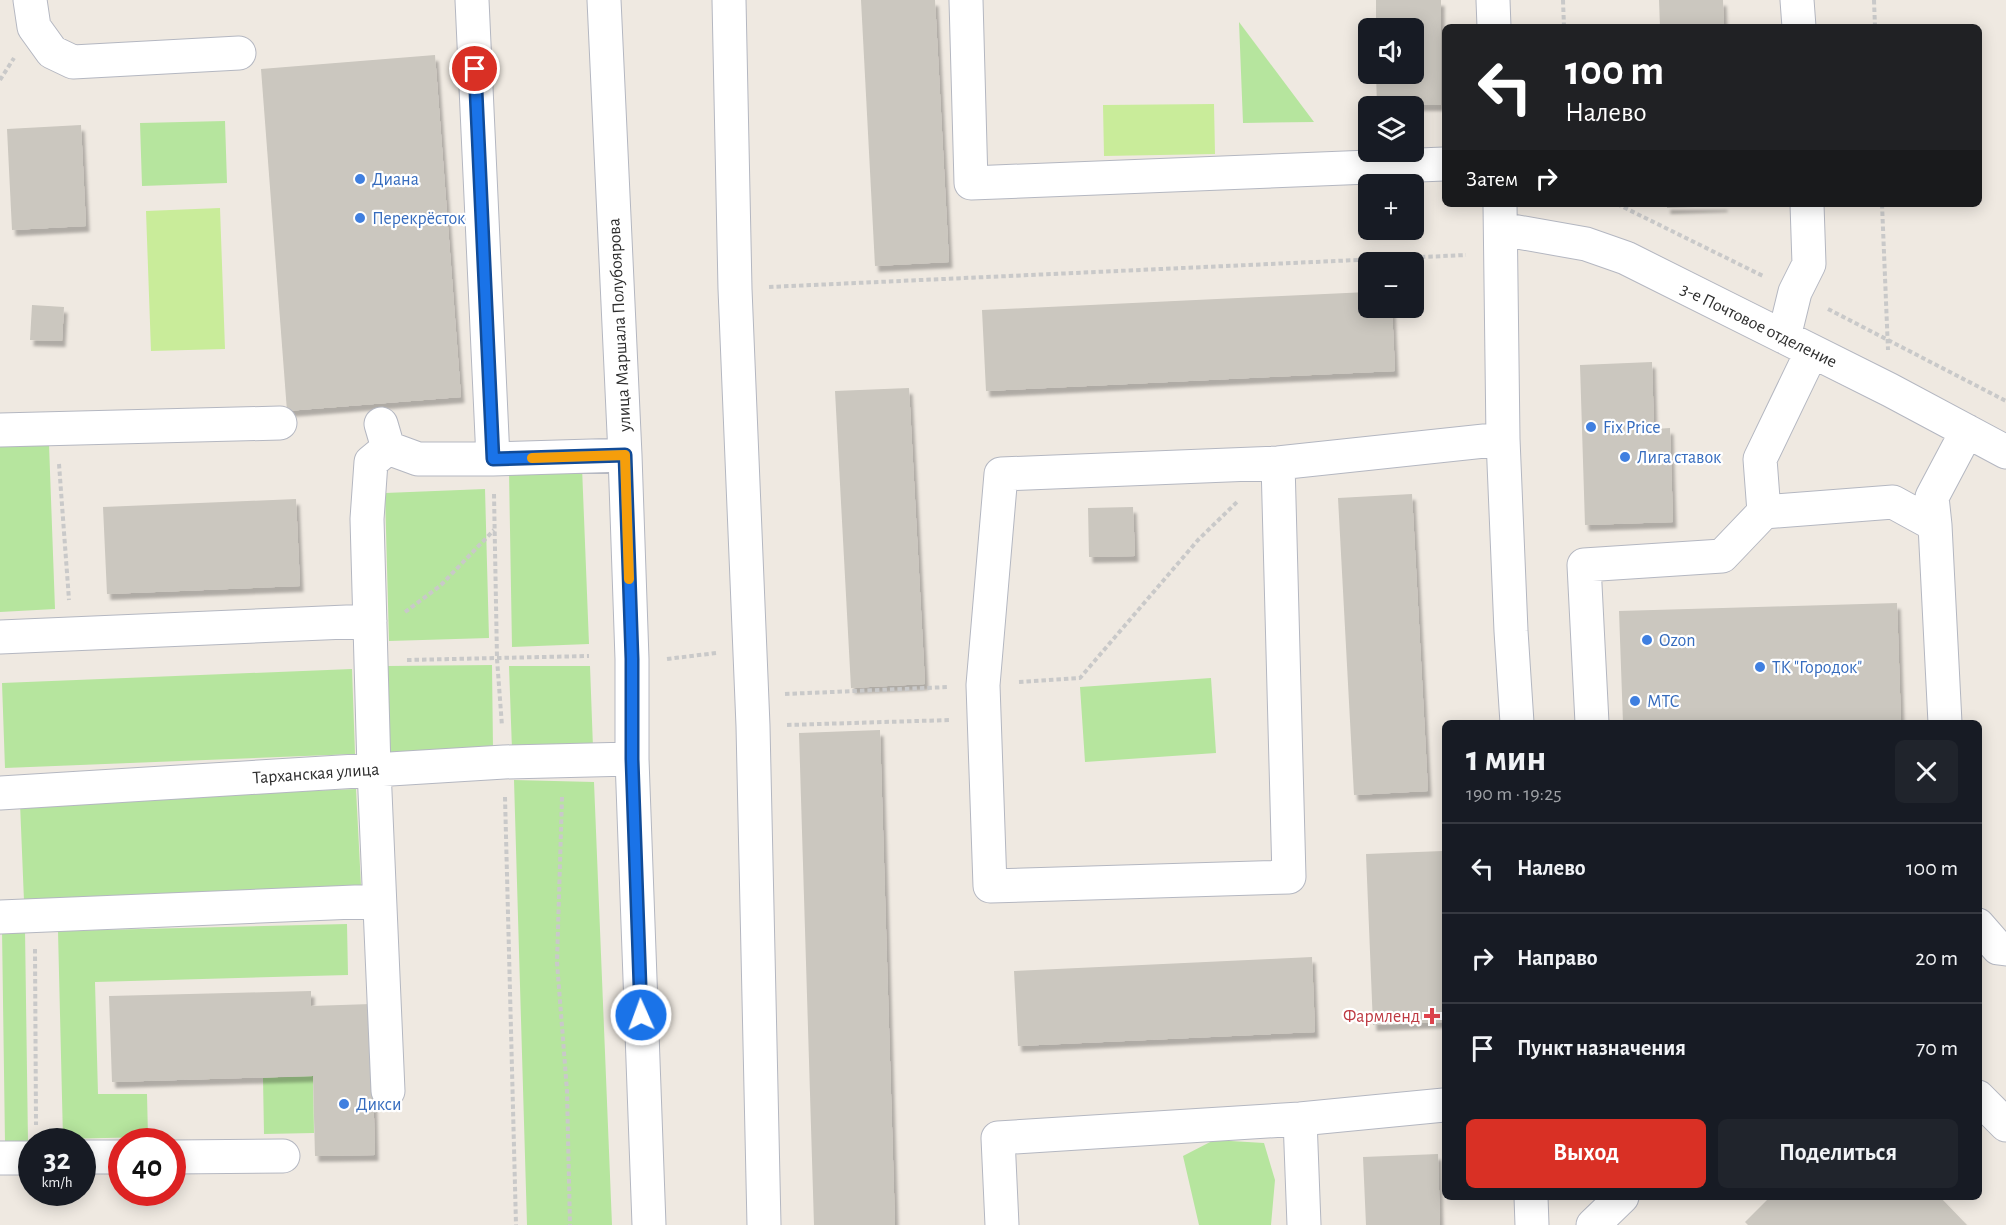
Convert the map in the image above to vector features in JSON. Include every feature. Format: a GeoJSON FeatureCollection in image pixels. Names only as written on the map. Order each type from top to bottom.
{"type":"FeatureCollection","features":[{"type":"Feature","properties":{"kind":"street"},"geometry":{"type":"LineString","coordinates":[[30,0],[34,27],[52,52],[73,62],[238,53]]}},
{"type":"Feature","properties":{"kind":"street"},"geometry":{"type":"LineString","coordinates":[[472,0],[493,459]]}},
{"type":"Feature","properties":{"kind":"street","name":"улица Маршала Полубоярова"},"geometry":{"type":"LineString","coordinates":[[604,0],[625,455],[632,659],[632,759],[649,1225]]}},
{"type":"Feature","properties":{"kind":"street"},"geometry":{"type":"LineString","coordinates":[[729,0],[735,289],[752,711],[764,1225]]}},
{"type":"Feature","properties":{"kind":"street"},"geometry":{"type":"LineString","coordinates":[[966,0],[971,183],[1442,164]]}},
{"type":"Feature","properties":{"kind":"street"},"geometry":{"type":"LineString","coordinates":[[1493,0],[1494,24]]}},
{"type":"Feature","properties":{"kind":"street"},"geometry":{"type":"LineString","coordinates":[[1797,0],[1799,24]]}},
{"type":"Feature","properties":{"kind":"street"},"geometry":{"type":"LineString","coordinates":[[1764,512],[1760,459],[1798,344],[1795,292],[1809,264],[1807,207]]}},
{"type":"Feature","properties":{"kind":"street"},"geometry":{"type":"LineString","coordinates":[[1501,225],[1503,439],[1510,631],[1517,720]]}},
{"type":"Feature","properties":{"kind":"street","name":"3-е Почтовое отделение"},"geometry":{"type":"LineString","coordinates":[[1501,225],[1586,244],[1626,258],[1890,390],[2006,452]]}},
{"type":"Feature","properties":{"kind":"street"},"geometry":{"type":"LineString","coordinates":[[0,430],[280,423]]}},
{"type":"Feature","properties":{"kind":"street"},"geometry":{"type":"LineString","coordinates":[[1945,720],[1932,497],[1967,431]]}},
{"type":"Feature","properties":{"kind":"street"},"geometry":{"type":"LineString","coordinates":[[388,1091],[374,769],[367,519],[371,462],[385,436],[418,459],[625,455]]}},
{"type":"Feature","properties":{"kind":"street"},"geometry":{"type":"LineString","coordinates":[[1278,463],[1289,877],[990,886],[983,685],[1001,474],[1278,463],[1503,439]]}},
{"type":"Feature","properties":{"kind":"street"},"geometry":{"type":"LineString","coordinates":[[1592,720],[1584,566],[1722,556],[1764,512],[1893,502],[1935,525]]}},
{"type":"Feature","properties":{"kind":"street"},"geometry":{"type":"LineString","coordinates":[[0,637],[370,621]]}},
{"type":"Feature","properties":{"kind":"street","name":"Тарханская улица"},"geometry":{"type":"LineString","coordinates":[[0,793],[504,762],[632,759]]}},
{"type":"Feature","properties":{"kind":"street"},"geometry":{"type":"LineString","coordinates":[[0,917],[380,901]]}},
{"type":"Feature","properties":{"kind":"street"},"geometry":{"type":"LineString","coordinates":[[1982,930],[1998,948],[2006,948]]}},
{"type":"Feature","properties":{"kind":"street"},"geometry":{"type":"LineString","coordinates":[[1982,1101],[2006,1125]]}},
{"type":"Feature","properties":{"kind":"street"},"geometry":{"type":"LineString","coordinates":[[1002,1225],[998,1138],[1300,1119],[1442,1105]]}},
{"type":"Feature","properties":{"kind":"street"},"geometry":{"type":"LineString","coordinates":[[1300,1119],[1304,1225]]}},
{"type":"Feature","properties":{"kind":"street"},"geometry":{"type":"LineString","coordinates":[[0,1158],[18,1151]]}},
{"type":"Feature","properties":{"kind":"street"},"geometry":{"type":"LineString","coordinates":[[186,1157],[283,1156]]}},
{"type":"Feature","properties":{"kind":"street"},"geometry":{"type":"LineString","coordinates":[[1531,1200],[1532,1225]]}},
{"type":"Feature","properties":{"kind":"street"},"geometry":{"type":"LineString","coordinates":[[1593,1225],[1619,1200]]}},
{"type":"Feature","properties":{"kind":"path"},"geometry":{"type":"LineString","coordinates":[[1563,0],[1564,24]]}},
{"type":"Feature","properties":{"kind":"path"},"geometry":{"type":"LineString","coordinates":[[1874,0],[1875,24]]}},
{"type":"Feature","properties":{"kind":"path"},"geometry":{"type":"LineString","coordinates":[[1882,207],[1890,390]]}},
{"type":"Feature","properties":{"kind":"path"},"geometry":{"type":"LineString","coordinates":[[735,289],[1462,256],[1501,225]]}},
{"type":"Feature","properties":{"kind":"path"},"geometry":{"type":"LineString","coordinates":[[57,428],[71,634]]}},
{"type":"Feature","properties":{"kind":"path"},"geometry":{"type":"LineString","coordinates":[[493,459],[498,659],[504,762],[516,1225]]}},
{"type":"Feature","properties":{"kind":"path"},"geometry":{"type":"LineString","coordinates":[[752,711],[983,685],[1080,678],[1198,540],[1278,463]]}},
{"type":"Feature","properties":{"kind":"path"},"geometry":{"type":"LineString","coordinates":[[370,621],[397,618],[440,586],[495,529]]}},
{"type":"Feature","properties":{"kind":"path"},"geometry":{"type":"LineString","coordinates":[[663,659],[750,649]]}},
{"type":"Feature","properties":{"kind":"path"},"geometry":{"type":"LineString","coordinates":[[371,660],[589,656]]}},
{"type":"Feature","properties":{"kind":"path"},"geometry":{"type":"LineString","coordinates":[[752,711],[984,719]]}},
{"type":"Feature","properties":{"kind":"path"},"geometry":{"type":"LineString","coordinates":[[563,760],[557,962],[567,1091],[570,1225]]}},
{"type":"Feature","properties":{"kind":"path"},"geometry":{"type":"LineString","coordinates":[[34,1128],[35,915]]}},
{"type":"Feature","properties":{"kind":"green space"},"geometry":{"type":"Polygon","coordinates":[[[1239,22],[1314,122],[1243,123],[1239,22]]]}},
{"type":"Feature","properties":{"kind":"green space"},"geometry":{"type":"Polygon","coordinates":[[[1214,104],[1215,154],[1104,156],[1103,105],[1214,104]]]}},
{"type":"Feature","properties":{"kind":"green space"},"geometry":{"type":"Polygon","coordinates":[[[225,121],[227,183],[142,186],[140,123],[225,121]]]}},
{"type":"Feature","properties":{"kind":"green space"},"geometry":{"type":"Polygon","coordinates":[[[220,208],[225,349],[151,351],[146,211],[220,208]]]}},
{"type":"Feature","properties":{"kind":"green space"},"geometry":{"type":"Polygon","coordinates":[[[49,444],[55,609],[0,612],[0,446],[49,444]]]}},
{"type":"Feature","properties":{"kind":"green space"},"geometry":{"type":"Polygon","coordinates":[[[582,467],[589,644],[512,647],[509,471],[582,467]]]}},
{"type":"Feature","properties":{"kind":"green space"},"geometry":{"type":"Polygon","coordinates":[[[485,489],[489,638],[389,641],[385,493],[485,489]]]}},
{"type":"Feature","properties":{"kind":"green space"},"geometry":{"type":"Polygon","coordinates":[[[492,665],[493,750],[389,752],[388,666],[492,665]]]}},
{"type":"Feature","properties":{"kind":"green space"},"geometry":{"type":"Polygon","coordinates":[[[509,666],[590,666],[593,748],[512,750],[509,666]]]}},
{"type":"Feature","properties":{"kind":"green space"},"geometry":{"type":"Polygon","coordinates":[[[352,669],[355,754],[5,768],[2,683],[352,669]]]}},
{"type":"Feature","properties":{"kind":"green space"},"geometry":{"type":"Polygon","coordinates":[[[1211,678],[1216,753],[1085,762],[1080,687],[1211,678]]]}},
{"type":"Feature","properties":{"kind":"green space"},"geometry":{"type":"Polygon","coordinates":[[[514,780],[594,782],[612,1225],[527,1225],[514,780]]]}},
{"type":"Feature","properties":{"kind":"green space"},"geometry":{"type":"Polygon","coordinates":[[[356,789],[361,886],[24,901],[20,803],[356,789]]]}},
{"type":"Feature","properties":{"kind":"green space"},"geometry":{"type":"Polygon","coordinates":[[[347,924],[348,975],[95,982],[98,1094],[147,1094],[148,1128],[108,1128],[108,1138],[96,1138],[96,1128],[63,1128],[58,931],[347,924]]]}},
{"type":"Feature","properties":{"kind":"green space"},"geometry":{"type":"Polygon","coordinates":[[[2,929],[25,929],[28,1128],[18,1128],[18,1143],[5,1143],[2,929]]]}},
{"type":"Feature","properties":{"kind":"green space"},"geometry":{"type":"Polygon","coordinates":[[[313,1076],[314,1133],[264,1134],[263,1078],[313,1076]]]}},
{"type":"Feature","properties":{"kind":"green space"},"geometry":{"type":"Polygon","coordinates":[[[1214,1140],[1264,1143],[1275,1180],[1271,1225],[1199,1225],[1183,1156],[1214,1140]]]}},
{"type":"Feature","properties":{"kind":"building"},"geometry":{"type":"Polygon","coordinates":[[[861,0],[935,0],[949,262],[875,266],[861,0]]]}},
{"type":"Feature","properties":{"kind":"building"},"geometry":{"type":"Polygon","coordinates":[[[1376,0],[1441,0],[1441,105],[1424,105],[1424,96],[1377,96],[1376,84],[1424,84],[1424,18],[1376,18],[1376,0]]]}},
{"type":"Feature","properties":{"kind":"building"},"geometry":{"type":"Polygon","coordinates":[[[1659,0],[1723,0],[1724,24],[1660,24],[1659,0]]]}},
{"type":"Feature","properties":{"kind":"building","name":"Перекрёсток"},"geometry":{"type":"Polygon","coordinates":[[[435,55],[461,397],[287,411],[261,69],[435,55]]]}},
{"type":"Feature","properties":{"kind":"building"},"geometry":{"type":"Polygon","coordinates":[[[81,125],[86,226],[12,230],[7,129],[81,125]]]}},
{"type":"Feature","properties":{"kind":"building"},"geometry":{"type":"Polygon","coordinates":[[[1358,292],[1358,318],[1392,318],[1395,371],[986,391],[982,310],[1358,292]]]}},
{"type":"Feature","properties":{"kind":"building"},"geometry":{"type":"Polygon","coordinates":[[[32,305],[64,307],[62,341],[30,340],[32,305]]]}},
{"type":"Feature","properties":{"kind":"building"},"geometry":{"type":"Polygon","coordinates":[[[1652,362],[1654,429],[1670,428],[1673,522],[1585,525],[1580,365],[1652,362]]]}},
{"type":"Feature","properties":{"kind":"building"},"geometry":{"type":"Polygon","coordinates":[[[909,388],[925,684],[851,688],[835,391],[909,388]]]}},
{"type":"Feature","properties":{"kind":"building"},"geometry":{"type":"Polygon","coordinates":[[[1412,494],[1428,791],[1354,795],[1338,498],[1412,494]]]}},
{"type":"Feature","properties":{"kind":"building"},"geometry":{"type":"Polygon","coordinates":[[[296,499],[300,586],[107,594],[103,507],[296,499]]]}},
{"type":"Feature","properties":{"kind":"building"},"geometry":{"type":"Polygon","coordinates":[[[1133,507],[1135,556],[1089,557],[1088,508],[1133,507]]]}},
{"type":"Feature","properties":{"kind":"building","name":"ТК \"Городок\""},"geometry":{"type":"Polygon","coordinates":[[[1897,603],[1901,720],[1623,720],[1619,611],[1897,603]]]}},
{"type":"Feature","properties":{"kind":"building"},"geometry":{"type":"Polygon","coordinates":[[[880,730],[895,1225],[814,1225],[799,733],[880,730]]]}},
{"type":"Feature","properties":{"kind":"building"},"geometry":{"type":"Polygon","coordinates":[[[1442,851],[1442,1022],[1373,1025],[1366,854],[1442,851]]]}},
{"type":"Feature","properties":{"kind":"building"},"geometry":{"type":"Polygon","coordinates":[[[1312,957],[1315,1032],[1018,1046],[1014,971],[1312,957]]]}},
{"type":"Feature","properties":{"kind":"building"},"geometry":{"type":"Polygon","coordinates":[[[311,991],[311,1006],[371,1004],[375,1155],[315,1156],[313,1076],[112,1082],[109,996],[311,991]]]}},
{"type":"Feature","properties":{"kind":"building"},"geometry":{"type":"Polygon","coordinates":[[[1438,1154],[1440,1225],[1366,1225],[1363,1157],[1438,1154]]]}},
{"type":"Feature","properties":{"kind":"building"},"geometry":{"type":"Polygon","coordinates":[[[1767,1200],[1943,1200],[1967,1225],[1748,1225],[1745,1222],[1767,1200]]]}},
{"type":"Feature","properties":{"kind":"slow traffic"},"geometry":{"type":"LineString","coordinates":[[532,458],[625,455],[629,579]]}},
{"type":"Feature","properties":{"kind":"place","name":"Диана"},"geometry":{"type":"Point","coordinates":[360,179]}},
{"type":"Feature","properties":{"kind":"place","name":"Перекрёсток"},"geometry":{"type":"Point","coordinates":[360,218]}},
{"type":"Feature","properties":{"kind":"place","name":"Fix Price"},"geometry":{"type":"Point","coordinates":[1591,427]}},
{"type":"Feature","properties":{"kind":"place","name":"Лига ставок"},"geometry":{"type":"Point","coordinates":[1625,457]}},
{"type":"Feature","properties":{"kind":"place","name":"Ozon"},"geometry":{"type":"Point","coordinates":[1647,640]}},
{"type":"Feature","properties":{"kind":"place","name":"ТК \"Городок\""},"geometry":{"type":"Point","coordinates":[1760,667]}},
{"type":"Feature","properties":{"kind":"place","name":"МТС"},"geometry":{"type":"Point","coordinates":[1635,701]}},
{"type":"Feature","properties":{"kind":"place","name":"Фармленд"},"geometry":{"type":"Point","coordinates":[1432,1016]}},
{"type":"Feature","properties":{"kind":"place","name":"Дикси"},"geometry":{"type":"Point","coordinates":[344,1104]}},
{"type":"Feature","properties":{"kind":"route"},"geometry":{"type":"LineString","coordinates":[[475,69],[493,459],[625,455],[641,1015]]}}]}
